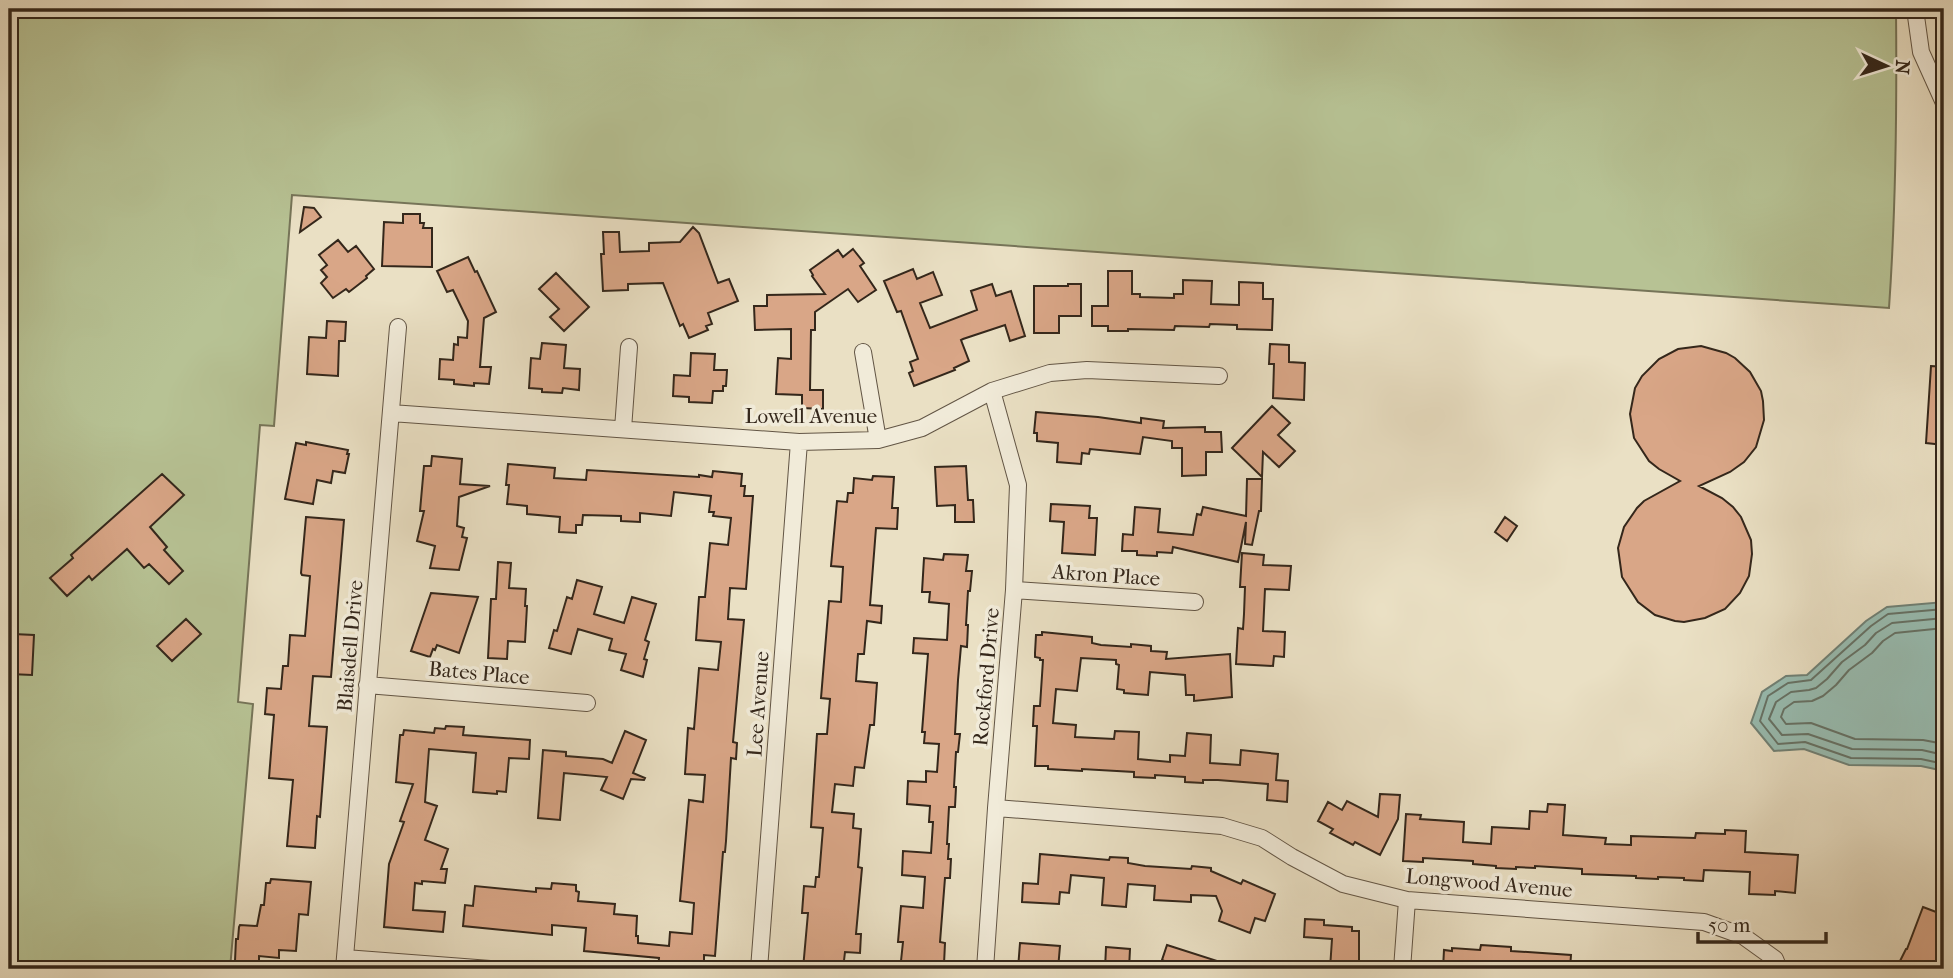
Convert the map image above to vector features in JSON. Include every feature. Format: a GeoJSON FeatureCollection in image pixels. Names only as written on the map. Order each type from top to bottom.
{"type":"FeatureCollection","features":[{"type":"Feature","properties":{"kind":"street"},"geometry":{"type":"LineString","coordinates":[[1915,9],[1921,52],[1944,103]]}},
{"type":"Feature","properties":{"kind":"street","name":"Blaisdell Drive"},"geometry":{"type":"LineString","coordinates":[[344,964],[398,327]]}},
{"type":"Feature","properties":{"kind":"street"},"geometry":{"type":"LineString","coordinates":[[623,429],[629,347]]}},
{"type":"Feature","properties":{"kind":"street"},"geometry":{"type":"LineString","coordinates":[[863,352],[878,440]]}},
{"type":"Feature","properties":{"kind":"street","name":"Lowell Avenue"},"geometry":{"type":"LineString","coordinates":[[391,413],[799,442],[878,440],[922,428],[992,391],[1050,373],[1087,370],[1219,376]]}},
{"type":"Feature","properties":{"kind":"street","name":"Rockford Drive"},"geometry":{"type":"LineString","coordinates":[[985,969],[1014,590],[1017,485],[992,391]]}},
{"type":"Feature","properties":{"kind":"street","name":"Lee Avenue"},"geometry":{"type":"LineString","coordinates":[[759,969],[799,442]]}},
{"type":"Feature","properties":{"kind":"street","name":"Akron Place"},"geometry":{"type":"LineString","coordinates":[[1014,590],[1195,602]]}},
{"type":"Feature","properties":{"kind":"street","name":"Bates Place"},"geometry":{"type":"LineString","coordinates":[[367,685],[587,703]]}},
{"type":"Feature","properties":{"kind":"street","name":"Longwood Avenue"},"geometry":{"type":"LineString","coordinates":[[996,808],[1222,825],[1262,838],[1343,884],[1407,900],[1704,922],[1743,936],[1777,964]]}},
{"type":"Feature","properties":{"kind":"street"},"geometry":{"type":"LineString","coordinates":[[1402,969],[1407,900]]}},
{"type":"Feature","properties":{"kind":"street"},"geometry":{"type":"LineString","coordinates":[[344,964],[490,969]]}},
{"type":"Feature","properties":{"kind":"green space"},"geometry":{"type":"Polygon","coordinates":[[[9,9],[1896,9],[1896,158],[1889,308],[292,195],[274,426],[260,425],[238,702],[253,704],[230,969],[9,969],[9,9]]]}},
{"type":"Feature","properties":{"kind":"water"},"geometry":{"type":"Polygon","coordinates":[[[1944,602],[1944,771],[1921,766],[1849,765],[1804,749],[1774,751],[1751,723],[1762,692],[1786,676],[1807,675],[1866,621],[1887,607],[1944,602]]]}},
{"type":"Feature","properties":{"kind":"building"},"geometry":{"type":"Polygon","coordinates":[[[304,207],[314,208],[321,217],[300,232],[304,207]]]}},
{"type":"Feature","properties":{"kind":"building"},"geometry":{"type":"Polygon","coordinates":[[[403,214],[420,214],[423,228],[432,228],[432,267],[382,266],[384,222],[403,223],[403,214]]]}},
{"type":"Feature","properties":{"kind":"building"},"geometry":{"type":"Polygon","coordinates":[[[693,227],[699,233],[718,283],[729,279],[738,301],[708,313],[712,324],[706,326],[708,330],[689,338],[683,324],[680,326],[663,283],[628,284],[628,290],[603,291],[601,254],[604,254],[603,232],[619,232],[620,252],[649,251],[649,243],[680,242],[693,227]]]}},
{"type":"Feature","properties":{"kind":"building"},"geometry":{"type":"Polygon","coordinates":[[[338,240],[348,252],[356,246],[374,269],[349,292],[346,289],[333,298],[321,283],[327,277],[321,270],[327,265],[319,255],[338,240]]]}},
{"type":"Feature","properties":{"kind":"building"},"geometry":{"type":"Polygon","coordinates":[[[853,249],[864,263],[860,266],[876,290],[858,302],[848,289],[815,312],[815,330],[811,330],[810,390],[823,390],[823,409],[802,408],[802,395],[776,394],[778,358],[791,359],[791,329],[755,330],[754,306],[767,306],[767,295],[825,294],[810,270],[838,250],[843,257],[853,249]]]}},
{"type":"Feature","properties":{"kind":"building"},"geometry":{"type":"Polygon","coordinates":[[[468,257],[496,312],[484,318],[480,367],[491,367],[489,384],[474,383],[474,386],[439,379],[440,359],[453,360],[454,344],[458,345],[458,337],[467,338],[468,321],[453,290],[447,292],[437,271],[468,257]]]}},
{"type":"Feature","properties":{"kind":"building"},"geometry":{"type":"Polygon","coordinates":[[[913,269],[917,279],[933,272],[942,295],[920,303],[930,328],[977,310],[971,291],[992,284],[996,296],[1011,291],[1025,336],[1010,341],[1005,325],[963,339],[961,340],[969,361],[954,368],[955,370],[914,386],[909,373],[913,371],[910,362],[918,359],[901,311],[897,312],[884,281],[913,269]]]}},
{"type":"Feature","properties":{"kind":"building"},"geometry":{"type":"Polygon","coordinates":[[[1108,271],[1132,271],[1132,294],[1140,294],[1140,297],[1174,298],[1174,294],[1183,294],[1183,280],[1212,281],[1211,304],[1239,305],[1239,282],[1263,283],[1263,299],[1273,299],[1272,330],[1237,329],[1237,325],[1210,324],[1209,327],[1175,326],[1174,330],[1108,331],[1108,326],[1092,326],[1092,306],[1108,306],[1108,271]]]}},
{"type":"Feature","properties":{"kind":"building"},"geometry":{"type":"Polygon","coordinates":[[[556,273],[589,307],[564,331],[550,317],[559,309],[539,289],[556,273]]]}},
{"type":"Feature","properties":{"kind":"building"},"geometry":{"type":"Polygon","coordinates":[[[1081,284],[1081,316],[1059,316],[1059,333],[1034,333],[1034,286],[1081,284]]]}},
{"type":"Feature","properties":{"kind":"building"},"geometry":{"type":"Polygon","coordinates":[[[327,321],[346,322],[345,341],[339,341],[338,376],[307,374],[309,337],[326,338],[327,321]]]}},
{"type":"Feature","properties":{"kind":"building"},"geometry":{"type":"Polygon","coordinates":[[[542,343],[566,345],[564,368],[580,369],[579,390],[563,388],[562,393],[529,388],[531,358],[540,359],[542,343]]]}},
{"type":"Feature","properties":{"kind":"building"},"geometry":{"type":"Polygon","coordinates":[[[1270,344],[1289,345],[1289,362],[1305,363],[1304,400],[1273,398],[1274,364],[1269,364],[1270,344]]]}},
{"type":"Feature","properties":{"kind":"building"},"geometry":{"type":"Polygon","coordinates":[[[1701,346],[1726,353],[1750,372],[1761,391],[1764,420],[1756,447],[1744,462],[1730,472],[1699,486],[1722,498],[1741,517],[1751,540],[1749,576],[1740,593],[1725,609],[1705,618],[1684,622],[1655,615],[1638,602],[1622,577],[1618,548],[1624,527],[1637,508],[1644,501],[1680,481],[1649,461],[1634,438],[1630,414],[1635,388],[1642,376],[1659,359],[1678,349],[1701,346]]]}},
{"type":"Feature","properties":{"kind":"building"},"geometry":{"type":"Polygon","coordinates":[[[691,353],[715,354],[714,370],[727,370],[726,386],[723,386],[723,391],[713,391],[712,403],[689,402],[689,397],[673,396],[674,375],[690,376],[691,353]]]}},
{"type":"Feature","properties":{"kind":"building"},"geometry":{"type":"Polygon","coordinates":[[[1931,366],[1944,367],[1944,445],[1926,443],[1931,366]]]}},
{"type":"Feature","properties":{"kind":"building"},"geometry":{"type":"Polygon","coordinates":[[[1272,406],[1290,423],[1278,435],[1295,451],[1279,467],[1263,452],[1262,477],[1232,448],[1272,406]]]}},
{"type":"Feature","properties":{"kind":"building"},"geometry":{"type":"Polygon","coordinates":[[[1036,412],[1141,423],[1141,418],[1164,421],[1163,428],[1205,427],[1205,432],[1221,432],[1222,452],[1206,452],[1206,475],[1182,476],[1182,448],[1172,448],[1172,441],[1143,437],[1140,454],[1090,449],[1089,454],[1082,453],[1081,464],[1057,462],[1058,443],[1037,441],[1037,433],[1034,433],[1036,412]]]}},
{"type":"Feature","properties":{"kind":"building"},"geometry":{"type":"Polygon","coordinates":[[[306,442],[348,450],[349,454],[345,473],[333,471],[331,483],[317,480],[313,504],[285,499],[296,443],[306,445],[306,442]]]}},
{"type":"Feature","properties":{"kind":"building"},"geometry":{"type":"Polygon","coordinates":[[[432,456],[462,459],[460,484],[490,486],[459,497],[457,526],[464,528],[462,537],[467,538],[459,570],[430,568],[435,546],[417,541],[424,511],[420,511],[424,466],[431,466],[432,456]]]}},
{"type":"Feature","properties":{"kind":"building"},"geometry":{"type":"Polygon","coordinates":[[[508,464],[555,468],[554,478],[586,480],[587,470],[699,477],[712,477],[713,471],[742,474],[744,496],[753,496],[746,589],[730,588],[728,619],[744,620],[733,742],[737,743],[736,759],[731,758],[715,956],[704,955],[704,966],[698,966],[698,969],[658,969],[659,958],[584,951],[586,928],[552,925],[552,935],[463,926],[465,905],[473,906],[475,886],[536,892],[536,888],[551,889],[552,883],[576,885],[576,891],[579,892],[578,901],[615,904],[614,914],[637,916],[638,943],[669,946],[670,932],[692,934],[694,903],[680,901],[689,800],[703,802],[705,775],[685,774],[688,728],[694,729],[699,668],[718,670],[721,642],[696,640],[699,597],[705,597],[710,543],[728,545],[731,518],[713,516],[714,512],[709,512],[711,496],[674,492],[671,516],[640,513],[640,522],[621,521],[621,516],[583,515],[582,525],[576,525],[576,533],[559,532],[560,517],[527,514],[527,506],[507,504],[508,464]]]}},
{"type":"Feature","properties":{"kind":"building"},"geometry":{"type":"Polygon","coordinates":[[[966,466],[968,500],[973,500],[974,522],[955,522],[955,505],[937,506],[935,467],[966,466]]]}},
{"type":"Feature","properties":{"kind":"building"},"geometry":{"type":"Polygon","coordinates":[[[162,474],[184,495],[150,527],[167,547],[164,550],[183,571],[169,584],[149,564],[144,568],[127,549],[92,580],[89,576],[67,596],[50,578],[73,558],[71,555],[162,474]]]}},
{"type":"Feature","properties":{"kind":"building"},"geometry":{"type":"Polygon","coordinates":[[[873,476],[894,477],[892,508],[898,508],[897,529],[876,528],[870,605],[882,606],[881,623],[867,621],[864,654],[858,654],[856,681],[877,683],[874,725],[870,725],[864,768],[855,767],[853,786],[835,784],[832,812],[854,814],[853,828],[861,829],[858,867],[862,868],[856,934],[861,934],[860,953],[845,952],[843,969],[803,969],[808,913],[802,913],[804,886],[815,887],[816,877],[819,877],[823,828],[811,827],[817,734],[827,734],[830,699],[821,698],[829,601],[841,602],[843,567],[831,566],[837,501],[847,502],[848,493],[853,493],[854,478],[872,480],[873,476]]]}},
{"type":"Feature","properties":{"kind":"building"},"geometry":{"type":"Polygon","coordinates":[[[1247,479],[1262,479],[1261,511],[1252,545],[1245,544],[1246,522],[1238,562],[1173,547],[1172,553],[1157,552],[1157,556],[1137,555],[1137,551],[1122,551],[1123,534],[1133,535],[1135,507],[1160,509],[1158,532],[1193,535],[1197,514],[1201,515],[1203,507],[1246,516],[1247,479]]]}},
{"type":"Feature","properties":{"kind":"building"},"geometry":{"type":"Polygon","coordinates":[[[1051,504],[1090,506],[1089,518],[1097,518],[1095,555],[1062,553],[1064,522],[1050,521],[1051,504]]]}},
{"type":"Feature","properties":{"kind":"building"},"geometry":{"type":"Polygon","coordinates":[[[306,517],[344,520],[331,677],[313,676],[309,726],[327,727],[315,848],[287,846],[293,780],[269,778],[274,715],[265,714],[267,688],[281,689],[283,666],[288,666],[290,635],[305,636],[310,576],[301,573],[306,517]]]}},
{"type":"Feature","properties":{"kind":"building"},"geometry":{"type":"Polygon","coordinates":[[[1505,517],[1517,526],[1507,541],[1495,532],[1505,517]]]}},
{"type":"Feature","properties":{"kind":"building"},"geometry":{"type":"Polygon","coordinates":[[[1242,553],[1264,555],[1263,565],[1291,566],[1289,590],[1265,589],[1263,631],[1285,632],[1284,657],[1274,656],[1273,666],[1236,664],[1238,628],[1243,629],[1244,614],[1245,587],[1240,587],[1242,553]]]}},
{"type":"Feature","properties":{"kind":"building"},"geometry":{"type":"Polygon","coordinates":[[[944,554],[968,555],[966,571],[972,571],[968,591],[967,647],[961,646],[958,680],[955,734],[960,734],[956,752],[955,807],[949,807],[947,844],[948,859],[951,859],[950,878],[945,878],[940,942],[945,943],[944,964],[901,961],[903,942],[898,942],[901,906],[923,908],[925,877],[902,875],[903,851],[931,853],[933,822],[929,822],[930,806],[907,804],[908,781],[926,782],[926,771],[937,772],[939,744],[924,743],[925,732],[922,732],[928,654],[913,653],[914,638],[947,640],[949,604],[929,602],[930,592],[922,592],[924,558],[943,560],[944,554]]]}},
{"type":"Feature","properties":{"kind":"building"},"geometry":{"type":"Polygon","coordinates":[[[498,562],[511,563],[509,588],[526,589],[525,642],[508,641],[507,659],[488,658],[491,599],[496,599],[498,562]]]}},
{"type":"Feature","properties":{"kind":"building"},"geometry":{"type":"Polygon","coordinates":[[[577,580],[602,587],[594,614],[624,623],[632,597],[656,604],[645,640],[649,642],[643,677],[621,670],[626,654],[609,650],[612,639],[578,629],[571,654],[549,648],[567,597],[572,599],[577,580]]]}},
{"type":"Feature","properties":{"kind":"building"},"geometry":{"type":"Polygon","coordinates":[[[431,593],[478,597],[459,653],[437,645],[430,657],[411,651],[431,593]]]}},
{"type":"Feature","properties":{"kind":"building"},"geometry":{"type":"Polygon","coordinates":[[[186,619],[201,634],[172,661],[157,646],[186,619]]]}},
{"type":"Feature","properties":{"kind":"building"},"geometry":{"type":"Polygon","coordinates":[[[1042,632],[1092,637],[1092,643],[1101,645],[1151,646],[1151,651],[1167,652],[1166,659],[1230,654],[1232,697],[1194,701],[1194,695],[1186,695],[1185,675],[1150,672],[1148,695],[1124,693],[1124,690],[1117,689],[1119,665],[1116,660],[1081,658],[1077,691],[1056,689],[1053,723],[1076,725],[1075,737],[1114,739],[1115,731],[1139,732],[1138,759],[1170,762],[1170,755],[1185,756],[1187,733],[1211,735],[1210,763],[1240,765],[1241,750],[1278,754],[1276,780],[1288,781],[1287,802],[1267,800],[1268,784],[1218,780],[1185,782],[1185,777],[1134,777],[1134,772],[1048,769],[1048,766],[1035,766],[1037,726],[1033,726],[1034,706],[1040,706],[1043,660],[1035,657],[1035,653],[1036,635],[1042,635],[1042,632]]]}},
{"type":"Feature","properties":{"kind":"building"},"geometry":{"type":"Polygon","coordinates":[[[13,634],[34,635],[32,675],[10,674],[13,634]]]}},
{"type":"Feature","properties":{"kind":"building"},"geometry":{"type":"Polygon","coordinates":[[[446,726],[464,727],[463,735],[530,740],[529,759],[509,758],[506,792],[473,792],[476,753],[429,749],[425,802],[437,806],[425,840],[448,849],[441,869],[447,869],[445,883],[415,883],[413,910],[445,912],[443,932],[384,927],[389,864],[404,822],[400,821],[413,784],[396,782],[400,735],[403,735],[404,730],[434,733],[435,728],[445,729],[446,726]]]}},
{"type":"Feature","properties":{"kind":"building"},"geometry":{"type":"Polygon","coordinates":[[[625,731],[646,740],[633,773],[645,778],[644,780],[631,779],[623,799],[601,790],[607,777],[564,773],[560,820],[538,818],[543,750],[566,752],[566,756],[603,759],[612,763],[625,731]]]}},
{"type":"Feature","properties":{"kind":"building"},"geometry":{"type":"Polygon","coordinates":[[[1380,794],[1400,795],[1398,819],[1380,855],[1330,833],[1333,829],[1318,821],[1328,802],[1342,810],[1347,801],[1378,817],[1380,794]]]}},
{"type":"Feature","properties":{"kind":"building"},"geometry":{"type":"Polygon","coordinates":[[[1548,804],[1565,805],[1563,835],[1606,838],[1605,844],[1631,845],[1631,836],[1695,838],[1696,833],[1725,834],[1725,830],[1746,831],[1745,852],[1798,855],[1795,893],[1775,891],[1775,895],[1749,894],[1750,872],[1704,870],[1703,881],[1582,874],[1582,869],[1535,866],[1496,868],[1473,864],[1473,861],[1423,858],[1423,862],[1403,861],[1406,814],[1421,815],[1420,819],[1464,822],[1463,842],[1491,844],[1492,827],[1529,829],[1530,811],[1547,812],[1548,804]]]}},
{"type":"Feature","properties":{"kind":"building"},"geometry":{"type":"Polygon","coordinates":[[[1040,854],[1109,860],[1110,857],[1128,858],[1128,863],[1145,866],[1211,868],[1211,871],[1241,884],[1243,880],[1275,894],[1265,921],[1255,918],[1250,933],[1219,921],[1222,911],[1216,896],[1191,895],[1191,902],[1154,900],[1155,886],[1128,884],[1126,907],[1102,905],[1104,878],[1071,875],[1069,893],[1060,892],[1059,904],[1022,902],[1023,883],[1038,884],[1040,854]]]}},
{"type":"Feature","properties":{"kind":"building"},"geometry":{"type":"Polygon","coordinates":[[[271,879],[311,882],[308,915],[299,914],[296,951],[279,950],[279,958],[259,956],[259,963],[235,961],[239,927],[257,926],[261,905],[264,905],[266,883],[270,883],[271,879]]]}},
{"type":"Feature","properties":{"kind":"building"},"geometry":{"type":"Polygon","coordinates":[[[1923,907],[1944,915],[1944,969],[1896,969],[1907,949],[1923,907]]]}},
{"type":"Feature","properties":{"kind":"building"},"geometry":{"type":"Polygon","coordinates":[[[1305,919],[1324,920],[1324,925],[1352,927],[1352,931],[1359,931],[1359,969],[1330,969],[1332,939],[1304,937],[1305,919]]]}},
{"type":"Feature","properties":{"kind":"building"},"geometry":{"type":"Polygon","coordinates":[[[1020,943],[1060,946],[1058,969],[1018,969],[1020,943]]]}},
{"type":"Feature","properties":{"kind":"building"},"geometry":{"type":"Polygon","coordinates":[[[1167,945],[1236,967],[1165,969],[1167,962],[1162,960],[1167,945]]]}},
{"type":"Feature","properties":{"kind":"building"},"geometry":{"type":"Polygon","coordinates":[[[1481,945],[1511,947],[1511,951],[1571,955],[1570,969],[1470,966],[1470,969],[1443,969],[1444,950],[1480,950],[1481,945]]]}},
{"type":"Feature","properties":{"kind":"building"},"geometry":{"type":"Polygon","coordinates":[[[1106,947],[1130,949],[1129,969],[1105,969],[1106,947]]]}}]}
